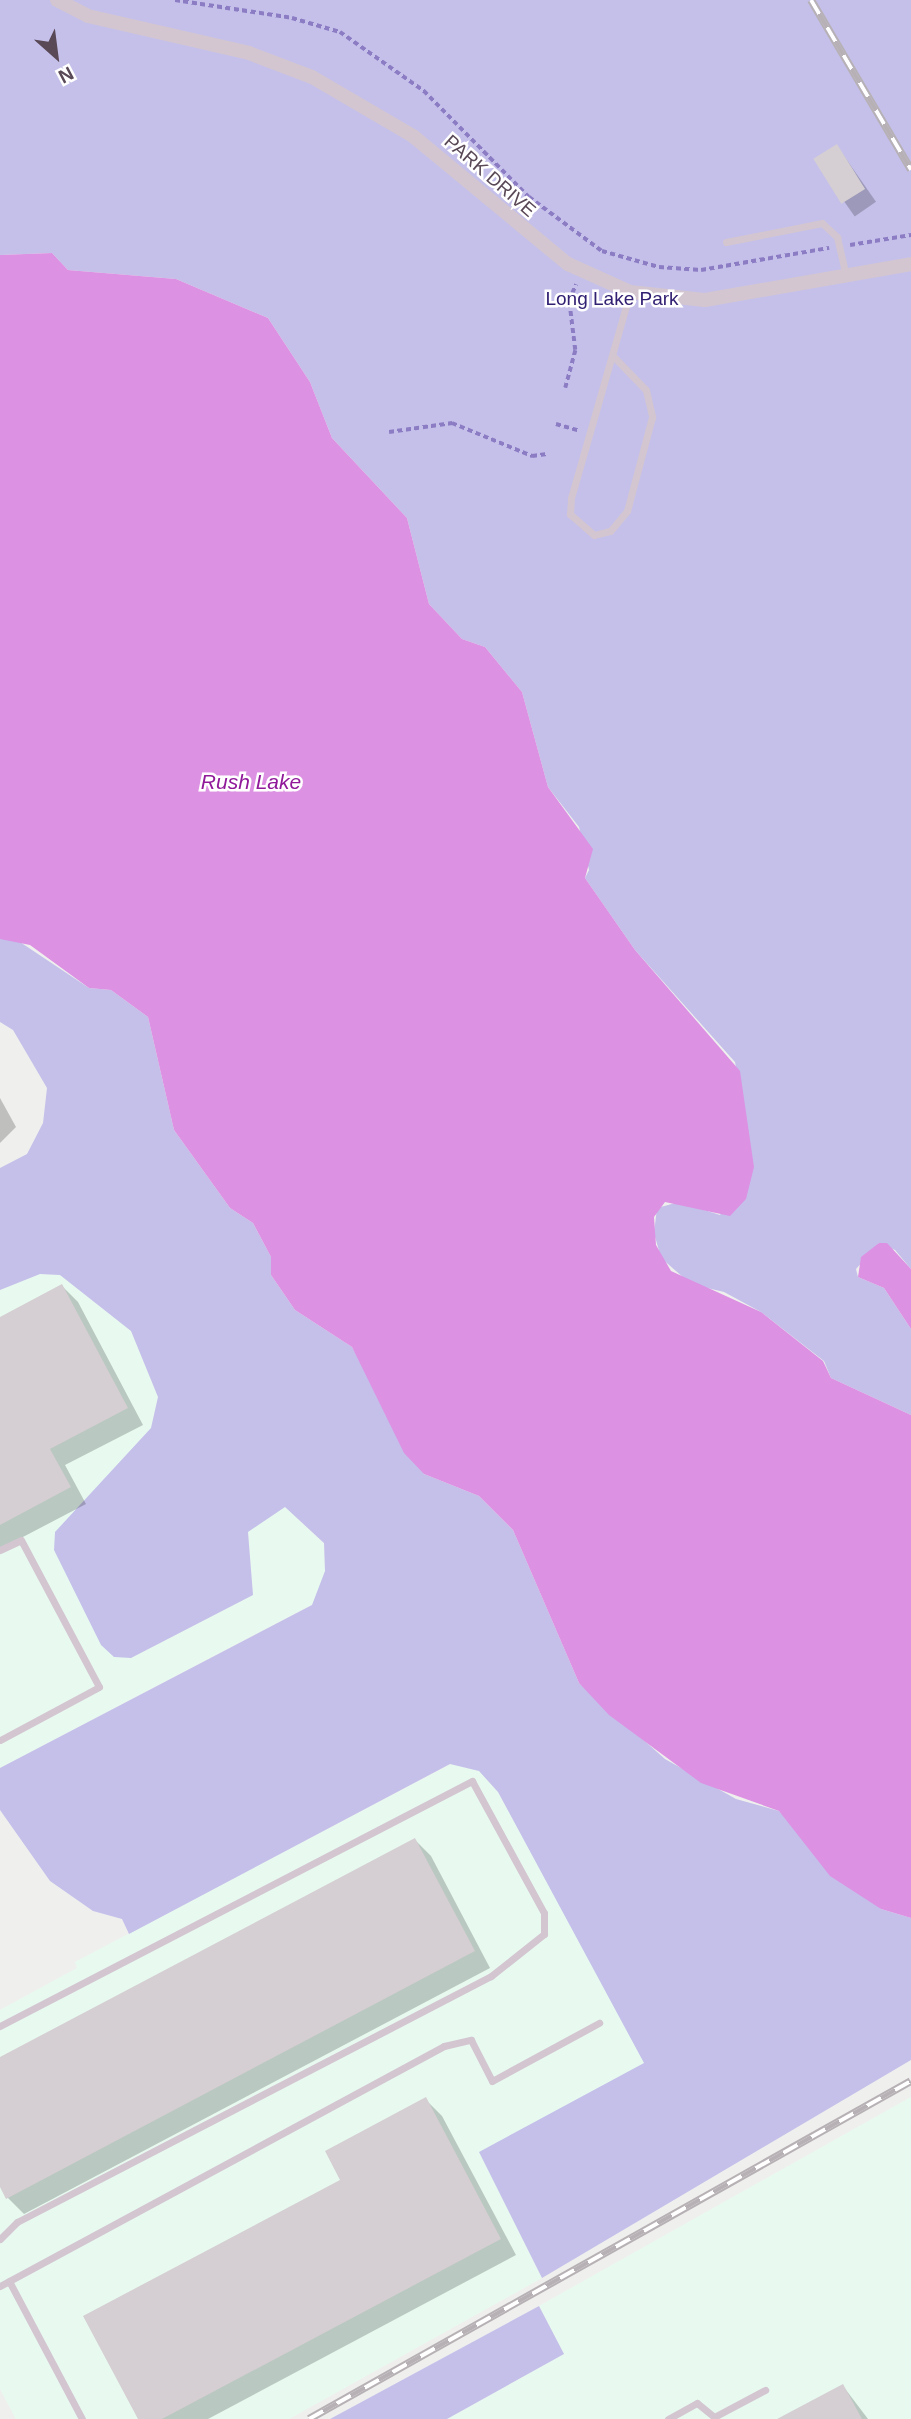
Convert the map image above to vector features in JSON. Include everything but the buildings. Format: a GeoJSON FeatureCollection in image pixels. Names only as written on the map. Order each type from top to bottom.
{"type":"FeatureCollection","features":[{"type":"Feature","properties":{"kind":"street","name":"PARK DRIVE"},"geometry":{"type":"LineString","coordinates":[[57,0],[88,16],[249,52],[324,83],[413,136],[568,264],[630,292],[705,300],[911,264]]}},
{"type":"Feature","properties":{"kind":"lane"},"geometry":{"type":"LineString","coordinates":[[726,242],[822,223],[837,237],[846,276]]}},
{"type":"Feature","properties":{"kind":"lane"},"geometry":{"type":"LineString","coordinates":[[613,356],[646,390],[652,417],[627,511],[610,531],[594,535],[570,514],[589,434],[630,292]]}},
{"type":"Feature","properties":{"kind":"lane"},"geometry":{"type":"LineString","coordinates":[[0,1550],[21,1539],[99,1687],[0,1740]]}},
{"type":"Feature","properties":{"kind":"lane"},"geometry":{"type":"LineString","coordinates":[[0,2026],[472,1781],[544,1913],[544,1934],[491,1976],[29,2216],[0,2239]]}},
{"type":"Feature","properties":{"kind":"lane"},"geometry":{"type":"LineString","coordinates":[[0,2286],[444,2046],[471,2040],[492,2081],[599,2023]]}},
{"type":"Feature","properties":{"kind":"lane"},"geometry":{"type":"LineString","coordinates":[[9,2281],[82,2419]]}},
{"type":"Feature","properties":{"kind":"lane"},"geometry":{"type":"LineString","coordinates":[[668,2419],[697,2403],[714,2417],[765,2390]]}},
{"type":"Feature","properties":{"kind":"path"},"geometry":{"type":"LineString","coordinates":[[175,0],[292,18],[340,32],[424,91],[529,197],[603,251],[659,267],[701,270],[832,248]]}},
{"type":"Feature","properties":{"kind":"path"},"geometry":{"type":"LineString","coordinates":[[846,245],[911,235]]}},
{"type":"Feature","properties":{"kind":"path"},"geometry":{"type":"LineString","coordinates":[[565,388],[575,351],[569,301],[577,282]]}},
{"type":"Feature","properties":{"kind":"path"},"geometry":{"type":"LineString","coordinates":[[389,432],[452,424],[532,456],[547,454]]}},
{"type":"Feature","properties":{"kind":"path"},"geometry":{"type":"LineString","coordinates":[[555,424],[589,434]]}},
{"type":"Feature","properties":{"kind":"shaded area"},"geometry":{"type":"Polygon","coordinates":[[[40,1274],[60,1275],[131,1331],[158,1397],[151,1428],[103,1481],[131,1658],[253,1595],[248,1531],[285,1507],[324,1544],[325,1572],[313,1604],[0,1768],[0,1290],[40,1274]]]}},
{"type":"Feature","properties":{"kind":"shaded area"},"geometry":{"type":"Polygon","coordinates":[[[451,1764],[479,1771],[498,1792],[645,2063],[480,2152],[542,2278],[289,2419],[16,2419],[0,2389],[0,2010],[77,1968],[75,1962],[451,1764]]]}},
{"type":"Feature","properties":{"kind":"shaded area"},"geometry":{"type":"Polygon","coordinates":[[[911,2097],[911,2419],[447,2419],[564,2354],[539,2306],[911,2097]]]}},
{"type":"Feature","properties":{"kind":"green space","name":"Long Lake Park"},"geometry":{"type":"Polygon","coordinates":[[[0,0],[911,0],[911,1269],[895,1250],[879,1243],[856,1269],[858,1277],[884,1288],[911,1329],[911,1415],[831,1378],[824,1361],[761,1312],[724,1292],[691,1284],[661,1258],[654,1233],[657,1208],[679,1202],[720,1215],[751,1151],[735,1062],[635,950],[585,878],[589,870],[579,827],[548,787],[522,692],[485,647],[462,639],[429,604],[407,518],[332,438],[310,382],[268,318],[176,279],[68,270],[52,253],[0,255],[0,0]]]}},
{"type":"Feature","properties":{"kind":"green space"},"geometry":{"type":"Polygon","coordinates":[[[11,936],[89,988],[111,990],[148,1017],[174,1130],[230,1208],[253,1223],[271,1257],[271,1275],[295,1310],[352,1347],[424,1474],[479,1496],[513,1530],[579,1683],[665,1759],[736,1799],[779,1811],[881,1909],[911,1918],[911,2060],[542,2278],[479,2152],[644,2063],[498,1792],[479,1771],[450,1764],[129,1934],[122,1919],[93,1911],[50,1881],[0,1810],[0,1768],[312,1605],[325,1571],[324,1543],[285,1507],[248,1532],[253,1595],[131,1658],[114,1657],[101,1645],[54,1550],[55,1532],[151,1428],[158,1397],[131,1331],[60,1275],[40,1274],[0,1290],[0,1168],[27,1154],[43,1123],[47,1088],[13,1030],[0,1022],[0,939],[11,936]]]}},
{"type":"Feature","properties":{"kind":"green space"},"geometry":{"type":"Polygon","coordinates":[[[539,2306],[564,2354],[447,2419],[330,2419],[539,2306]]]}},
{"type":"Feature","properties":{"kind":"water","name":"Rush Lake"},"geometry":{"type":"Polygon","coordinates":[[[52,253],[68,270],[176,279],[268,318],[310,382],[332,438],[407,518],[429,604],[462,639],[485,647],[522,692],[548,787],[593,849],[585,878],[635,950],[740,1071],[754,1167],[746,1199],[730,1216],[665,1202],[654,1217],[656,1245],[671,1271],[761,1312],[823,1361],[831,1378],[911,1415],[911,1918],[881,1909],[830,1876],[779,1811],[701,1783],[609,1715],[579,1683],[513,1530],[479,1496],[424,1474],[404,1453],[352,1347],[295,1310],[271,1275],[271,1257],[253,1223],[230,1208],[174,1130],[148,1017],[111,990],[89,988],[30,945],[0,939],[0,255],[52,253]]]}},
{"type":"Feature","properties":{"kind":"water"},"geometry":{"type":"Polygon","coordinates":[[[879,1243],[887,1243],[911,1269],[911,1329],[884,1288],[858,1277],[861,1257],[879,1243]]]}},
{"type":"Feature","properties":{"kind":"railway"},"geometry":{"type":"LineString","coordinates":[[811,0],[911,170]]}},
{"type":"Feature","properties":{"kind":"railway"},"geometry":{"type":"LineString","coordinates":[[309,2419],[911,2081]]}}]}
